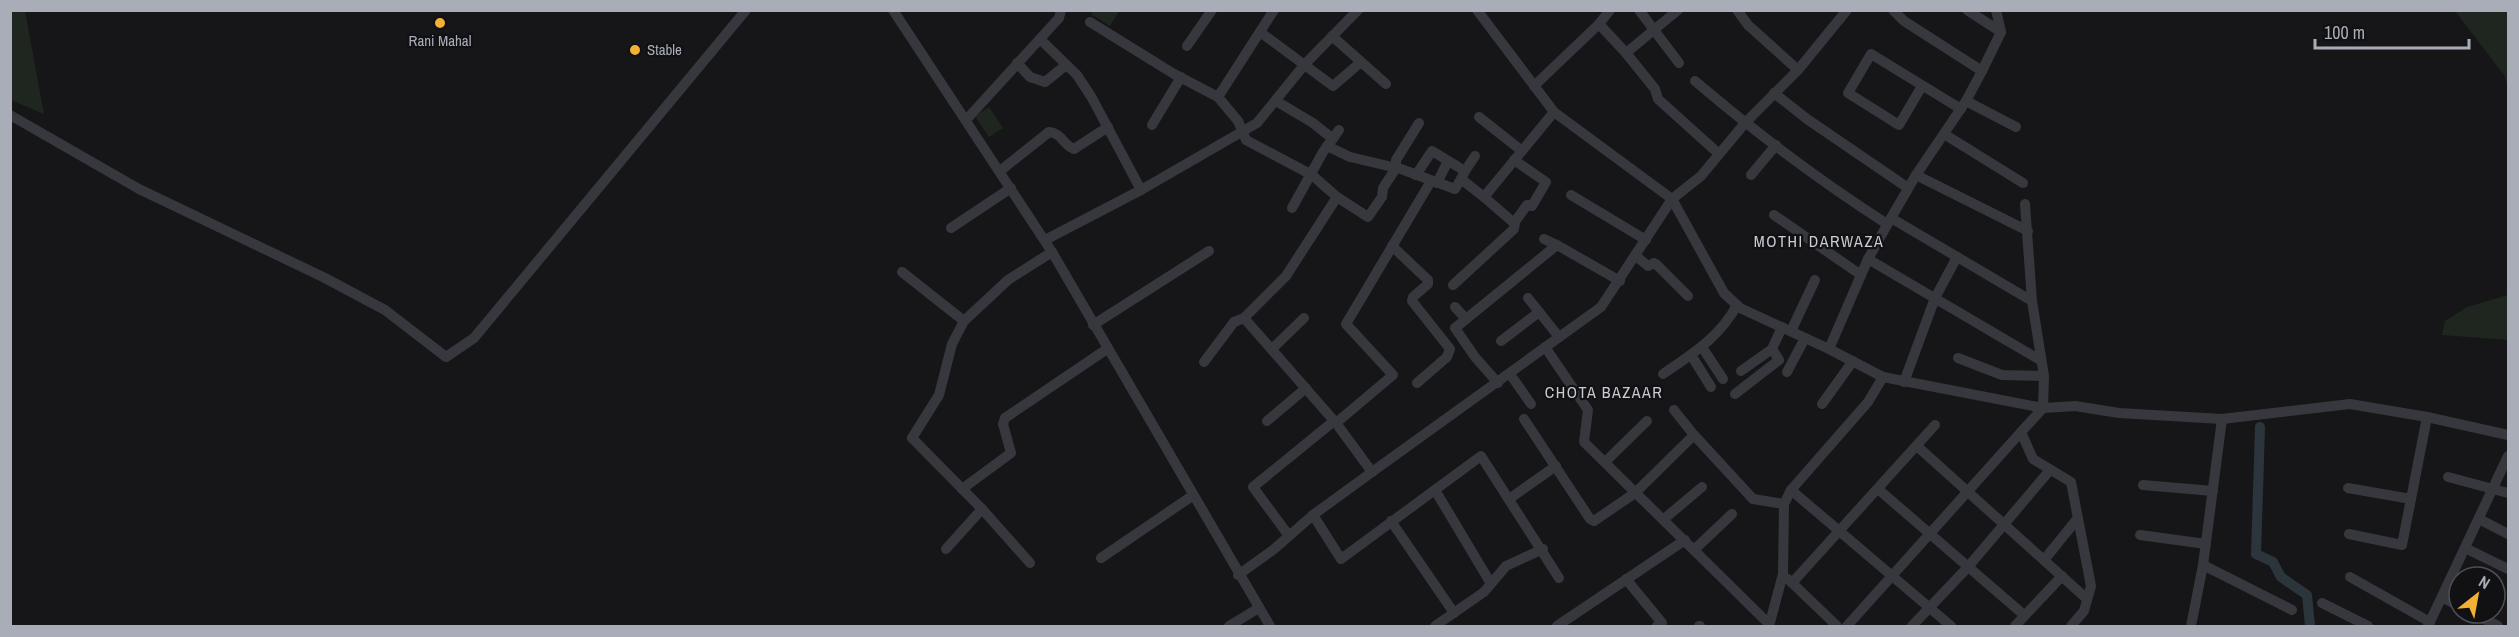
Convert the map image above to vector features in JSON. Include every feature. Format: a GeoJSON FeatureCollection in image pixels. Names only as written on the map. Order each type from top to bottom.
{"type":"FeatureCollection","features":[{"type":"Feature","properties":{"kind":"street"},"geometry":{"type":"LineString","coordinates":[[10,115],[139,189],[323,277],[385,310],[446,357],[474,338],[746,10]]}},
{"type":"Feature","properties":{"kind":"street"},"geometry":{"type":"LineString","coordinates":[[893,10],[1045,240],[1270,627]]}},
{"type":"Feature","properties":{"kind":"street"},"geometry":{"type":"LineString","coordinates":[[966,120],[1059,18],[1061,10]]}},
{"type":"Feature","properties":{"kind":"street"},"geometry":{"type":"LineString","coordinates":[[1187,46],[1212,10]]}},
{"type":"Feature","properties":{"kind":"street"},"geometry":{"type":"LineString","coordinates":[[1218,97],[1274,10]]}},
{"type":"Feature","properties":{"kind":"street"},"geometry":{"type":"LineString","coordinates":[[1045,240],[1141,190],[1257,123],[1305,64],[1358,10]]}},
{"type":"Feature","properties":{"kind":"street"},"geometry":{"type":"LineString","coordinates":[[1477,10],[1554,111],[1672,199],[1724,293],[1737,305],[1883,377],[2043,408],[2075,406],[2119,413],[2222,419],[2350,404],[2427,417],[2508,435]]}},
{"type":"Feature","properties":{"kind":"street"},"geometry":{"type":"LineString","coordinates":[[1595,10],[1600,23],[1655,89],[1658,99],[1719,154]]}},
{"type":"Feature","properties":{"kind":"street"},"geometry":{"type":"LineString","coordinates":[[1534,86],[1600,23],[1610,10]]}},
{"type":"Feature","properties":{"kind":"street"},"geometry":{"type":"LineString","coordinates":[[1639,10],[1679,63]]}},
{"type":"Feature","properties":{"kind":"street"},"geometry":{"type":"LineString","coordinates":[[1626,53],[1678,10]]}},
{"type":"Feature","properties":{"kind":"street"},"geometry":{"type":"LineString","coordinates":[[1737,10],[1748,25],[1798,69]]}},
{"type":"Feature","properties":{"kind":"street"},"geometry":{"type":"LineString","coordinates":[[1238,575],[1290,536],[1313,515],[1601,307],[1672,199],[1701,176],[1745,123],[1798,69],[1847,10]]}},
{"type":"Feature","properties":{"kind":"street"},"geometry":{"type":"LineString","coordinates":[[1893,10],[1904,21],[1982,71]]}},
{"type":"Feature","properties":{"kind":"street"},"geometry":{"type":"LineString","coordinates":[[1967,10],[2001,32]]}},
{"type":"Feature","properties":{"kind":"street"},"geometry":{"type":"LineString","coordinates":[[1829,349],[1869,259],[1889,221],[1916,175],[1964,105],[1982,71],[2001,32],[1996,10]]}},
{"type":"Feature","properties":{"kind":"street"},"geometry":{"type":"LineString","coordinates":[[1090,22],[1218,97],[1239,121],[1246,140],[1312,175],[1337,197],[1368,217],[1382,197],[1383,188],[1396,168],[1396,160],[1419,123]]}},
{"type":"Feature","properties":{"kind":"street"},"geometry":{"type":"LineString","coordinates":[[1260,32],[1333,86],[1361,62]]}},
{"type":"Feature","properties":{"kind":"street"},"geometry":{"type":"LineString","coordinates":[[1332,36],[1386,84]]}},
{"type":"Feature","properties":{"kind":"street"},"geometry":{"type":"LineString","coordinates":[[1040,39],[1077,75],[1092,98],[1141,190]]}},
{"type":"Feature","properties":{"kind":"street"},"geometry":{"type":"LineString","coordinates":[[1922,86],[1899,125],[1848,93],[1871,54],[1922,86],[2016,127]]}},
{"type":"Feature","properties":{"kind":"street"},"geometry":{"type":"LineString","coordinates":[[1017,63],[1030,76],[1045,82],[1066,66]]}},
{"type":"Feature","properties":{"kind":"street"},"geometry":{"type":"LineString","coordinates":[[1152,125],[1181,77]]}},
{"type":"Feature","properties":{"kind":"street"},"geometry":{"type":"LineString","coordinates":[[1695,81],[1745,123],[1854,203],[1957,257],[2032,302]]}},
{"type":"Feature","properties":{"kind":"street"},"geometry":{"type":"LineString","coordinates":[[1774,93],[1807,119],[1908,188]]}},
{"type":"Feature","properties":{"kind":"street"},"geometry":{"type":"LineString","coordinates":[[1276,100],[1313,123],[1350,157],[1396,168],[1455,189],[1475,156]]}},
{"type":"Feature","properties":{"kind":"street"},"geometry":{"type":"LineString","coordinates":[[1484,196],[1554,111]]}},
{"type":"Feature","properties":{"kind":"street"},"geometry":{"type":"LineString","coordinates":[[1479,117],[1522,151]]}},
{"type":"Feature","properties":{"kind":"street"},"geometry":{"type":"LineString","coordinates":[[1000,171],[1049,132],[1059,135],[1074,149],[1108,127]]}},
{"type":"Feature","properties":{"kind":"street"},"geometry":{"type":"LineString","coordinates":[[1944,134],[2023,183]]}},
{"type":"Feature","properties":{"kind":"street"},"geometry":{"type":"LineString","coordinates":[[1292,208],[1333,139]]}},
{"type":"Feature","properties":{"kind":"street"},"geometry":{"type":"LineString","coordinates":[[1751,175],[1776,145]]}},
{"type":"Feature","properties":{"kind":"street"},"geometry":{"type":"LineString","coordinates":[[1416,175],[1432,151],[1448,161],[1515,223]]}},
{"type":"Feature","properties":{"kind":"street"},"geometry":{"type":"LineString","coordinates":[[1453,285],[1514,229],[1515,223],[1527,205],[1532,206],[1546,182],[1514,160]]}},
{"type":"Feature","properties":{"kind":"street"},"geometry":{"type":"LineString","coordinates":[[1290,536],[1253,488],[1394,375],[1346,324],[1392,246],[1448,161]]}},
{"type":"Feature","properties":{"kind":"street"},"geometry":{"type":"LineString","coordinates":[[1916,175],[2028,231]]}},
{"type":"Feature","properties":{"kind":"street"},"geometry":{"type":"LineString","coordinates":[[951,228],[1011,188]]}},
{"type":"Feature","properties":{"kind":"street"},"geometry":{"type":"LineString","coordinates":[[1571,195],[1646,240]]}},
{"type":"Feature","properties":{"kind":"street"},"geometry":{"type":"LineString","coordinates":[[1204,362],[1234,322],[1244,318],[1286,276],[1337,197]]}},
{"type":"Feature","properties":{"kind":"street"},"geometry":{"type":"LineString","coordinates":[[1847,627],[2043,408],[2044,376],[2032,302],[2025,204]]}},
{"type":"Feature","properties":{"kind":"street"},"geometry":{"type":"LineString","coordinates":[[1774,215],[1862,275]]}},
{"type":"Feature","properties":{"kind":"street"},"geometry":{"type":"LineString","coordinates":[[1544,239],[1620,281]]}},
{"type":"Feature","properties":{"kind":"street"},"geometry":{"type":"LineString","coordinates":[[1498,383],[1475,357],[1455,328],[1557,245]]}},
{"type":"Feature","properties":{"kind":"street"},"geometry":{"type":"LineString","coordinates":[[1392,246],[1428,280],[1428,284],[1413,297],[1412,301],[1450,349],[1447,357],[1417,382]]}},
{"type":"Feature","properties":{"kind":"street"},"geometry":{"type":"LineString","coordinates":[[1093,325],[1209,251]]}},
{"type":"Feature","properties":{"kind":"street"},"geometry":{"type":"LineString","coordinates":[[1030,563],[982,509],[912,438],[939,395],[952,344],[964,321],[1008,280],[1052,252]]}},
{"type":"Feature","properties":{"kind":"street"},"geometry":{"type":"LineString","coordinates":[[1636,256],[1648,266],[1655,264],[1688,296]]}},
{"type":"Feature","properties":{"kind":"street"},"geometry":{"type":"LineString","coordinates":[[1904,382],[1935,298],[1957,257]]}},
{"type":"Feature","properties":{"kind":"street"},"geometry":{"type":"LineString","coordinates":[[1869,259],[2040,360]]}},
{"type":"Feature","properties":{"kind":"street"},"geometry":{"type":"LineString","coordinates":[[902,272],[964,321]]}},
{"type":"Feature","properties":{"kind":"street"},"geometry":{"type":"LineString","coordinates":[[1741,372],[1772,349],[1815,280]]}},
{"type":"Feature","properties":{"kind":"street"},"geometry":{"type":"LineString","coordinates":[[1528,298],[1558,338]]}},
{"type":"Feature","properties":{"kind":"street"},"geometry":{"type":"LineString","coordinates":[[1663,374],[1714,337],[1730,319],[1737,305]]}},
{"type":"Feature","properties":{"kind":"street"},"geometry":{"type":"LineString","coordinates":[[1455,306],[1466,319]]}},
{"type":"Feature","properties":{"kind":"street"},"geometry":{"type":"LineString","coordinates":[[1501,341],[1539,312]]}},
{"type":"Feature","properties":{"kind":"street"},"geometry":{"type":"LineString","coordinates":[[1244,318],[1335,422],[1372,472]]}},
{"type":"Feature","properties":{"kind":"street"},"geometry":{"type":"LineString","coordinates":[[1272,349],[1304,318]]}},
{"type":"Feature","properties":{"kind":"street"},"geometry":{"type":"LineString","coordinates":[[1787,372],[1805,338]]}},
{"type":"Feature","properties":{"kind":"street"},"geometry":{"type":"LineString","coordinates":[[1545,347],[1588,410],[1584,442],[1695,549],[1769,625],[1784,574],[1784,504],[1791,490],[1868,402],[1883,377]]}},
{"type":"Feature","properties":{"kind":"street"},"geometry":{"type":"LineString","coordinates":[[1702,347],[1723,379]]}},
{"type":"Feature","properties":{"kind":"street"},"geometry":{"type":"LineString","coordinates":[[963,489],[1011,453],[1003,424],[1005,418],[1107,348]]}},
{"type":"Feature","properties":{"kind":"street"},"geometry":{"type":"LineString","coordinates":[[1735,394],[1779,360],[1772,349]]}},
{"type":"Feature","properties":{"kind":"street"},"geometry":{"type":"LineString","coordinates":[[1690,355],[1712,387]]}},
{"type":"Feature","properties":{"kind":"street"},"geometry":{"type":"LineString","coordinates":[[1958,358],[2002,375],[2044,376]]}},
{"type":"Feature","properties":{"kind":"street"},"geometry":{"type":"LineString","coordinates":[[1822,404],[1853,361]]}},
{"type":"Feature","properties":{"kind":"street"},"geometry":{"type":"LineString","coordinates":[[1510,374],[1531,404]]}},
{"type":"Feature","properties":{"kind":"street"},"geometry":{"type":"LineString","coordinates":[[1266,420],[1306,388]]}},
{"type":"Feature","properties":{"kind":"street"},"geometry":{"type":"LineString","coordinates":[[1674,410],[1753,499],[1784,504]]}},
{"type":"Feature","properties":{"kind":"street"},"geometry":{"type":"LineString","coordinates":[[2349,534],[2402,545],[2427,417]]}},
{"type":"Feature","properties":{"kind":"street"},"geometry":{"type":"LineString","coordinates":[[1524,419],[1592,520],[1635,493],[1694,435]]}},
{"type":"Feature","properties":{"kind":"street"},"geometry":{"type":"LineString","coordinates":[[2192,626],[2203,565],[2222,419]]}},
{"type":"Feature","properties":{"kind":"street"},"geometry":{"type":"LineString","coordinates":[[1605,462],[1647,421]]}},
{"type":"Feature","properties":{"kind":"street"},"geometry":{"type":"LineString","coordinates":[[1792,583],[1918,447],[1935,425]]}},
{"type":"Feature","properties":{"kind":"street"},"geometry":{"type":"LineString","coordinates":[[2021,432],[2033,459],[2071,482],[2091,586],[2084,611],[2071,627]]}},
{"type":"Feature","properties":{"kind":"street"},"geometry":{"type":"LineString","coordinates":[[1918,447],[2087,598]]}},
{"type":"Feature","properties":{"kind":"street"},"geometry":{"type":"LineString","coordinates":[[1313,515],[1341,559],[1481,456],[1559,578]]}},
{"type":"Feature","properties":{"kind":"street"},"geometry":{"type":"LineString","coordinates":[[2350,577],[2429,624],[2508,456]]}},
{"type":"Feature","properties":{"kind":"street"},"geometry":{"type":"LineString","coordinates":[[1509,499],[1556,466]]}},
{"type":"Feature","properties":{"kind":"street"},"geometry":{"type":"LineString","coordinates":[[1912,627],[2005,525],[2050,470]]}},
{"type":"Feature","properties":{"kind":"street"},"geometry":{"type":"LineString","coordinates":[[2448,477],[2494,487],[2508,493]]}},
{"type":"Feature","properties":{"kind":"street"},"geometry":{"type":"LineString","coordinates":[[2143,484],[2213,491]]}},
{"type":"Feature","properties":{"kind":"street"},"geometry":{"type":"LineString","coordinates":[[1664,519],[1702,488]]}},
{"type":"Feature","properties":{"kind":"street"},"geometry":{"type":"LineString","coordinates":[[2348,488],[2411,499]]}},
{"type":"Feature","properties":{"kind":"street"},"geometry":{"type":"LineString","coordinates":[[1878,489],[2024,615]]}},
{"type":"Feature","properties":{"kind":"street"},"geometry":{"type":"LineString","coordinates":[[1435,490],[1490,582]]}},
{"type":"Feature","properties":{"kind":"street"},"geometry":{"type":"LineString","coordinates":[[1791,490],[1951,627]]}},
{"type":"Feature","properties":{"kind":"street"},"geometry":{"type":"LineString","coordinates":[[1101,558],[1192,496]]}},
{"type":"Feature","properties":{"kind":"street"},"geometry":{"type":"LineString","coordinates":[[946,549],[982,509]]}},
{"type":"Feature","properties":{"kind":"street"},"geometry":{"type":"LineString","coordinates":[[1695,549],[1732,514]]}},
{"type":"Feature","properties":{"kind":"street"},"geometry":{"type":"LineString","coordinates":[[2044,560],[2078,518]]}},
{"type":"Feature","properties":{"kind":"street"},"geometry":{"type":"LineString","coordinates":[[2479,519],[2508,534]]}},
{"type":"Feature","properties":{"kind":"street"},"geometry":{"type":"LineString","coordinates":[[1391,521],[1454,613]]}},
{"type":"Feature","properties":{"kind":"street"},"geometry":{"type":"LineString","coordinates":[[2140,535],[2206,544]]}},
{"type":"Feature","properties":{"kind":"street"},"geometry":{"type":"LineString","coordinates":[[1557,627],[1684,540]]}},
{"type":"Feature","properties":{"kind":"street"},"geometry":{"type":"LineString","coordinates":[[2465,548],[2508,569]]}},
{"type":"Feature","properties":{"kind":"street"},"geometry":{"type":"LineString","coordinates":[[1435,627],[1484,592],[1490,582],[1506,566],[1542,549]]}},
{"type":"Feature","properties":{"kind":"street"},"geometry":{"type":"LineString","coordinates":[[2203,565],[2292,610]]}},
{"type":"Feature","properties":{"kind":"street"},"geometry":{"type":"LineString","coordinates":[[1784,574],[1837,627]]}},
{"type":"Feature","properties":{"kind":"street"},"geometry":{"type":"LineString","coordinates":[[2015,627],[2062,576]]}},
{"type":"Feature","properties":{"kind":"street"},"geometry":{"type":"LineString","coordinates":[[1626,579],[1662,623],[1657,627]]}},
{"type":"Feature","properties":{"kind":"street"},"geometry":{"type":"LineString","coordinates":[[2442,597],[2447,600]]}},
{"type":"Feature","properties":{"kind":"street"},"geometry":{"type":"LineString","coordinates":[[2322,603],[2368,627]]}},
{"type":"Feature","properties":{"kind":"street"},"geometry":{"type":"LineString","coordinates":[[1229,627],[1259,608]]}},
{"type":"Feature","properties":{"kind":"shaded area"},"geometry":{"type":"Polygon","coordinates":[[[1093,10],[1119,11],[1110,26],[1091,14],[1093,10]]]}},
{"type":"Feature","properties":{"kind":"shaded area"},"geometry":{"type":"Polygon","coordinates":[[[10,11],[25,11],[44,114],[11,100],[10,11]]]}},
{"type":"Feature","properties":{"kind":"shaded area"},"geometry":{"type":"Polygon","coordinates":[[[2455,11],[2508,11],[2508,86],[2504,75],[2455,11]]]}},
{"type":"Feature","properties":{"kind":"shaded area"},"geometry":{"type":"Polygon","coordinates":[[[989,107],[1003,128],[989,137],[975,116],[989,107]]]}},
{"type":"Feature","properties":{"kind":"shaded area"},"geometry":{"type":"Polygon","coordinates":[[[2508,295],[2508,340],[2442,335],[2445,321],[2467,307],[2508,295]]]}},
{"type":"Feature","properties":{"kind":"waterway"},"geometry":{"type":"LineString","coordinates":[[2260,427],[2256,554],[2273,562],[2281,577],[2307,595],[2310,626]]}},
{"type":"Feature","properties":{"kind":"place","name":"Rani Mahal"},"geometry":{"type":"Point","coordinates":[440,23]}},
{"type":"Feature","properties":{"kind":"place","name":"Stable"},"geometry":{"type":"Point","coordinates":[635,50]}},
{"type":"Feature","properties":{"kind":"district","name":"MOTHI DARWAZA"},"geometry":{"type":"Point","coordinates":[1819,241]}},
{"type":"Feature","properties":{"kind":"district","name":"CHOTA BAZAAR"},"geometry":{"type":"Point","coordinates":[1604,392]}}]}
